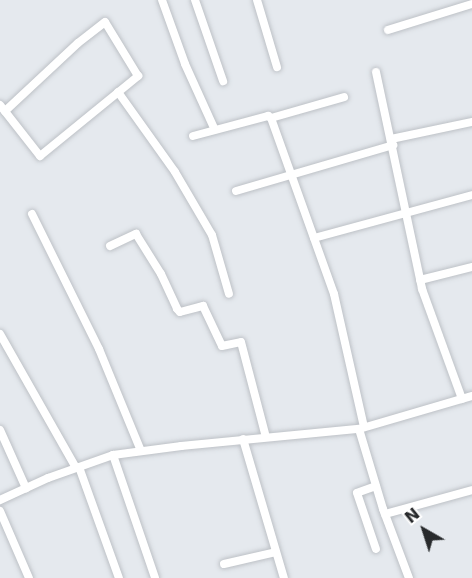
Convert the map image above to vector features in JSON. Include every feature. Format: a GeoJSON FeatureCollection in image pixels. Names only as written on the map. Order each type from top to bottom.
{"type":"FeatureCollection","features":[{"type":"Feature","properties":{"kind":"street"},"geometry":{"type":"LineString","coordinates":[[162,0],[185,64],[215,130]]}},
{"type":"Feature","properties":{"kind":"street"},"geometry":{"type":"LineString","coordinates":[[195,0],[223,81]]}},
{"type":"Feature","properties":{"kind":"street"},"geometry":{"type":"LineString","coordinates":[[257,0],[277,67]]}},
{"type":"Feature","properties":{"kind":"street"},"geometry":{"type":"LineString","coordinates":[[388,30],[472,4]]}},
{"type":"Feature","properties":{"kind":"street"},"geometry":{"type":"LineString","coordinates":[[105,22],[138,76],[40,156],[2,108],[105,22]]}},
{"type":"Feature","properties":{"kind":"street"},"geometry":{"type":"LineString","coordinates":[[376,72],[420,280],[462,399]]}},
{"type":"Feature","properties":{"kind":"street"},"geometry":{"type":"LineString","coordinates":[[118,92],[175,172],[212,235],[229,294]]}},
{"type":"Feature","properties":{"kind":"street"},"geometry":{"type":"LineString","coordinates":[[193,136],[268,116],[271,118],[344,97]]}},
{"type":"Feature","properties":{"kind":"street"},"geometry":{"type":"LineString","coordinates":[[271,118],[334,294],[376,486],[409,578]]}},
{"type":"Feature","properties":{"kind":"street"},"geometry":{"type":"LineString","coordinates":[[236,191],[392,142],[472,122]]}},
{"type":"Feature","properties":{"kind":"street"},"geometry":{"type":"LineString","coordinates":[[314,238],[472,195]]}},
{"type":"Feature","properties":{"kind":"street"},"geometry":{"type":"LineString","coordinates":[[32,214],[99,350],[141,451]]}},
{"type":"Feature","properties":{"kind":"street"},"geometry":{"type":"LineString","coordinates":[[110,246],[136,234],[161,274],[177,309],[180,312],[203,306],[222,346],[240,342],[266,437]]}},
{"type":"Feature","properties":{"kind":"street"},"geometry":{"type":"LineString","coordinates":[[420,280],[472,267]]}},
{"type":"Feature","properties":{"kind":"street"},"geometry":{"type":"LineString","coordinates":[[0,334],[77,468],[119,578]]}},
{"type":"Feature","properties":{"kind":"street"},"geometry":{"type":"LineString","coordinates":[[0,500],[112,456],[243,439],[362,428],[472,396]]}},
{"type":"Feature","properties":{"kind":"street"},"geometry":{"type":"LineString","coordinates":[[0,430],[26,488]]}},
{"type":"Feature","properties":{"kind":"street"},"geometry":{"type":"LineString","coordinates":[[243,439],[284,578]]}},
{"type":"Feature","properties":{"kind":"street"},"geometry":{"type":"LineString","coordinates":[[112,456],[155,578]]}},
{"type":"Feature","properties":{"kind":"street"},"geometry":{"type":"LineString","coordinates":[[376,486],[357,493],[376,549]]}},
{"type":"Feature","properties":{"kind":"street"},"geometry":{"type":"LineString","coordinates":[[385,514],[472,490]]}},
{"type":"Feature","properties":{"kind":"street"},"geometry":{"type":"LineString","coordinates":[[0,511],[29,578]]}},
{"type":"Feature","properties":{"kind":"street"},"geometry":{"type":"LineString","coordinates":[[224,564],[276,552]]}}]}
